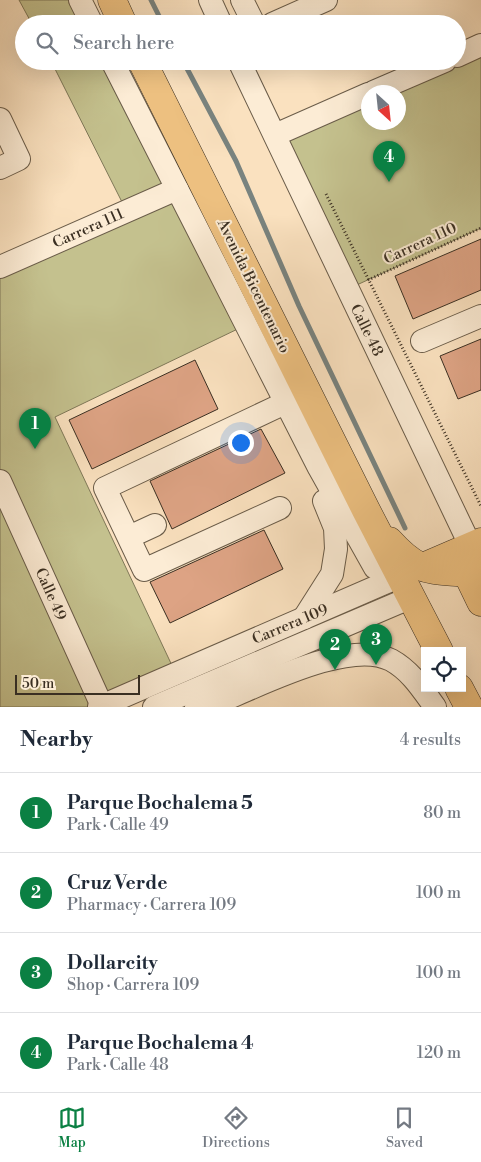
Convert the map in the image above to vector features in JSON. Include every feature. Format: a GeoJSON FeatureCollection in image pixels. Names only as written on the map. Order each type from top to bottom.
{"type":"FeatureCollection","features":[{"type":"Feature","properties":{"kind":"main road"},"geometry":{"type":"LineString","coordinates":[[112,0],[119,15]]}},
{"type":"Feature","properties":{"kind":"main road","name":"Avenida Bicentenario"},"geometry":{"type":"LineString","coordinates":[[146,70],[366,510],[402,555],[411,581]]}},
{"type":"Feature","properties":{"kind":"main road","name":"Carrera 109"},"geometry":{"type":"LineString","coordinates":[[411,581],[476,556]]}},
{"type":"Feature","properties":{"kind":"main road","name":"Calle 48"},"geometry":{"type":"LineString","coordinates":[[476,556],[481,602]]}},
{"type":"Feature","properties":{"kind":"main road"},"geometry":{"type":"LineString","coordinates":[[411,581],[437,647]]}},
{"type":"Feature","properties":{"kind":"main road"},"geometry":{"type":"LineString","coordinates":[[461,692],[469,707]]}},
{"type":"Feature","properties":{"kind":"street"},"geometry":{"type":"LineString","coordinates":[[80,0],[88,15]]}},
{"type":"Feature","properties":{"kind":"street"},"geometry":{"type":"LineString","coordinates":[[210,0],[217,15]]}},
{"type":"Feature","properties":{"kind":"street"},"geometry":{"type":"LineString","coordinates":[[242,0],[250,15]]}},
{"type":"Feature","properties":{"kind":"street"},"geometry":{"type":"LineString","coordinates":[[292,15],[326,0]]}},
{"type":"Feature","properties":{"kind":"street"},"geometry":{"type":"LineString","coordinates":[[466,52],[481,45]]}},
{"type":"Feature","properties":{"kind":"street"},"geometry":{"type":"LineString","coordinates":[[117,70],[319,468],[376,568],[411,581]]}},
{"type":"Feature","properties":{"kind":"street","name":"Calle 48"},"geometry":{"type":"LineString","coordinates":[[243,70],[476,556]]}},
{"type":"Feature","properties":{"kind":"street"},"geometry":{"type":"LineString","coordinates":[[389,85],[423,70]]}},
{"type":"Feature","properties":{"kind":"street"},"geometry":{"type":"LineString","coordinates":[[274,135],[361,97]]}},
{"type":"Feature","properties":{"kind":"street"},"geometry":{"type":"LineString","coordinates":[[0,118],[19,159],[0,168]]}},
{"type":"Feature","properties":{"kind":"street","name":"Carrera 111"},"geometry":{"type":"LineString","coordinates":[[0,267],[177,189]]}},
{"type":"Feature","properties":{"kind":"street"},"geometry":{"type":"LineString","coordinates":[[422,341],[481,316]]}},
{"type":"Feature","properties":{"kind":"street"},"geometry":{"type":"LineString","coordinates":[[280,508],[144,570],[106,488],[286,403]]}},
{"type":"Feature","properties":{"kind":"street"},"geometry":{"type":"LineString","coordinates":[[284,627],[306,617],[332,574],[336,549],[335,528],[325,503],[319,468]]}},
{"type":"Feature","properties":{"kind":"street","name":"Calle 49"},"geometry":{"type":"LineString","coordinates":[[0,482],[101,706]]}},
{"type":"Feature","properties":{"kind":"street"},"geometry":{"type":"LineString","coordinates":[[129,537],[155,525]]}},
{"type":"Feature","properties":{"kind":"street","name":"Carrera 109"},"geometry":{"type":"LineString","coordinates":[[101,706],[284,627],[411,581]]}},
{"type":"Feature","properties":{"kind":"street","name":"Carrera 109"},"geometry":{"type":"LineString","coordinates":[[154,707],[411,581]]}},
{"type":"Feature","properties":{"kind":"street"},"geometry":{"type":"LineString","coordinates":[[196,707],[225,700],[271,678],[333,659],[362,654],[390,660],[414,676],[435,707]]}},
{"type":"Feature","properties":{"kind":"path"},"geometry":{"type":"LineString","coordinates":[[324,190],[481,506]]}},
{"type":"Feature","properties":{"kind":"path","name":"Carrera 110"},"geometry":{"type":"LineString","coordinates":[[369,279],[481,228]]}},
{"type":"Feature","properties":{"kind":"shaded area"},"geometry":{"type":"Polygon","coordinates":[[[19,0],[80,0],[88,15],[27,15],[19,0]]]}},
{"type":"Feature","properties":{"kind":"shaded area"},"geometry":{"type":"Polygon","coordinates":[[[481,45],[481,228],[348,289],[275,135],[361,97],[361,130],[406,130],[406,87],[437,70],[466,70],[466,53],[481,45]]]}},
{"type":"Feature","properties":{"kind":"shaded area"},"geometry":{"type":"Polygon","coordinates":[[[56,70],[117,70],[246,325],[55,417],[176,674],[99,707],[0,707],[0,267],[126,210],[56,70]]]}},
{"type":"Feature","properties":{"kind":"building"},"geometry":{"type":"Polygon","coordinates":[[[481,239],[481,290],[413,319],[395,276],[481,239]]]}},
{"type":"Feature","properties":{"kind":"building"},"geometry":{"type":"Polygon","coordinates":[[[481,339],[481,390],[458,399],[440,356],[481,339]]]}},
{"type":"Feature","properties":{"kind":"building"},"geometry":{"type":"Polygon","coordinates":[[[195,360],[218,409],[92,469],[69,420],[195,360]]]}},
{"type":"Feature","properties":{"kind":"building"},"geometry":{"type":"Polygon","coordinates":[[[261,429],[285,473],[172,529],[150,481],[261,429]]]}},
{"type":"Feature","properties":{"kind":"building"},"geometry":{"type":"Polygon","coordinates":[[[264,530],[283,569],[170,623],[150,582],[264,530]]]}},
{"type":"Feature","properties":{"kind":"waterway"},"geometry":{"type":"LineString","coordinates":[[151,0],[158,15]]}},
{"type":"Feature","properties":{"kind":"waterway"},"geometry":{"type":"LineString","coordinates":[[188,70],[236,161],[299,306],[405,528]]}},
{"type":"Feature","properties":{"kind":"place","name":"Parque Bochalema 4"},"geometry":{"type":"Point","coordinates":[389,182]}},
{"type":"Feature","properties":{"kind":"place","name":"Parque Bochalema 5"},"geometry":{"type":"Point","coordinates":[35,449]}},
{"type":"Feature","properties":{"kind":"place","name":"Dollarcity"},"geometry":{"type":"Point","coordinates":[376,665]}},
{"type":"Feature","properties":{"kind":"place","name":"Cruz Verde"},"geometry":{"type":"Point","coordinates":[335,670]}}]}
